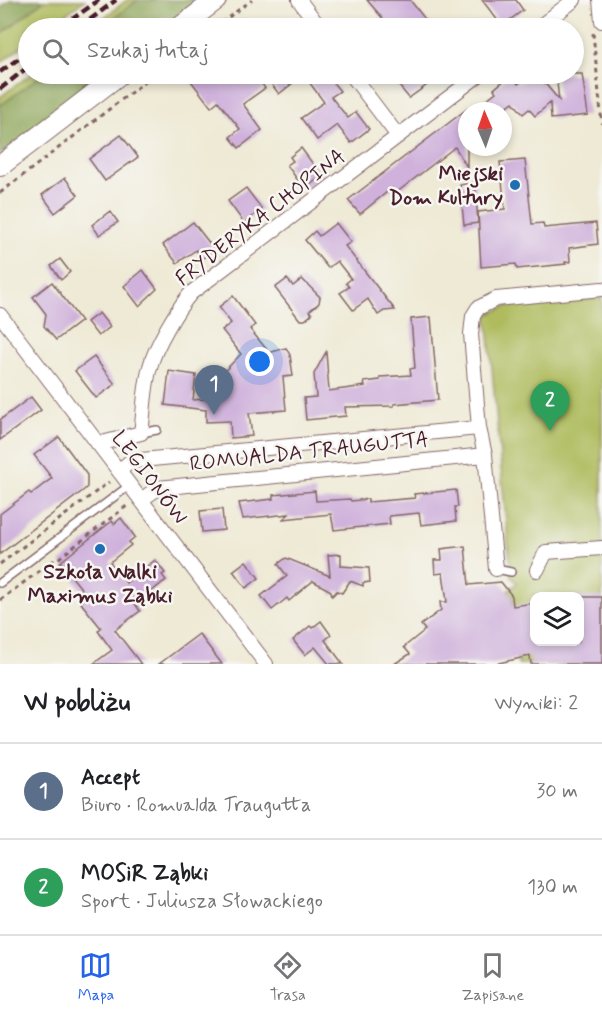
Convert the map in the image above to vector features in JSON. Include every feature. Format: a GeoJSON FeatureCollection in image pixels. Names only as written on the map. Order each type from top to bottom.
{"type":"FeatureCollection","features":[{"type":"Feature","properties":{"kind":"street"},"geometry":{"type":"LineString","coordinates":[[192,18],[216,0]]}},
{"type":"Feature","properties":{"kind":"street"},"geometry":{"type":"LineString","coordinates":[[299,0],[313,18]]}},
{"type":"Feature","properties":{"kind":"street"},"geometry":{"type":"LineString","coordinates":[[551,18],[574,0]]}},
{"type":"Feature","properties":{"kind":"street"},"geometry":{"type":"LineString","coordinates":[[597,23],[600,0]]}},
{"type":"Feature","properties":{"kind":"street"},"geometry":{"type":"LineString","coordinates":[[0,166],[107,84]]}},
{"type":"Feature","properties":{"kind":"street"},"geometry":{"type":"LineString","coordinates":[[359,84],[398,136]]}},
{"type":"Feature","properties":{"kind":"street","name":"FRYDERYKA CHOPINA"},"geometry":{"type":"LineString","coordinates":[[141,434],[153,357],[191,293],[467,84]]}},
{"type":"Feature","properties":{"kind":"street"},"geometry":{"type":"LineString","coordinates":[[496,569],[486,454],[479,428],[471,324],[478,308],[487,302],[503,298],[602,289]]}},
{"type":"Feature","properties":{"kind":"street","name":"LEGIONÓW"},"geometry":{"type":"LineString","coordinates":[[0,315],[98,444],[116,475],[130,485],[136,501],[266,664]]}},
{"type":"Feature","properties":{"kind":"street","name":"ROMUALDA TRAUGUTTA"},"geometry":{"type":"LineString","coordinates":[[116,475],[131,461],[479,428]]}},
{"type":"Feature","properties":{"kind":"street"},"geometry":{"type":"LineString","coordinates":[[98,444],[141,434]]}},
{"type":"Feature","properties":{"kind":"street","name":"ROMUALDA TRAUGUTTA"},"geometry":{"type":"LineString","coordinates":[[136,501],[158,488],[486,454]]}},
{"type":"Feature","properties":{"kind":"street"},"geometry":{"type":"LineString","coordinates":[[537,570],[546,552],[602,548]]}},
{"type":"Feature","properties":{"kind":"lane"},"geometry":{"type":"LineString","coordinates":[[141,434],[157,430]]}},
{"type":"Feature","properties":{"kind":"lane"},"geometry":{"type":"LineString","coordinates":[[0,583],[130,485]]}},
{"type":"Feature","properties":{"kind":"lane"},"geometry":{"type":"LineString","coordinates":[[496,569],[511,572]]}},
{"type":"Feature","properties":{"kind":"path"},"geometry":{"type":"LineString","coordinates":[[228,18],[252,0]]}},
{"type":"Feature","properties":{"kind":"path"},"geometry":{"type":"LineString","coordinates":[[597,23],[602,124]]}},
{"type":"Feature","properties":{"kind":"path"},"geometry":{"type":"LineString","coordinates":[[0,193],[142,84]]}},
{"type":"Feature","properties":{"kind":"path"},"geometry":{"type":"LineString","coordinates":[[0,564],[116,475]]}},
{"type":"Feature","properties":{"kind":"path"},"geometry":{"type":"LineString","coordinates":[[0,600],[136,501]]}},
{"type":"Feature","properties":{"kind":"green space"},"geometry":{"type":"Polygon","coordinates":[[[10,0],[44,0],[21,18],[18,18],[18,21],[0,35],[0,8],[10,0]]]}},
{"type":"Feature","properties":{"kind":"green space"},"geometry":{"type":"Polygon","coordinates":[[[44,0],[85,0],[61,18],[21,18],[44,0]]]}},
{"type":"Feature","properties":{"kind":"green space"},"geometry":{"type":"Polygon","coordinates":[[[127,0],[138,0],[114,18],[103,18],[127,0]]]}},
{"type":"Feature","properties":{"kind":"green space"},"geometry":{"type":"Polygon","coordinates":[[[138,0],[203,0],[179,18],[114,18],[138,0]]]}},
{"type":"Feature","properties":{"kind":"green space"},"geometry":{"type":"Polygon","coordinates":[[[18,21],[18,50],[0,63],[0,35],[18,21]]]}},
{"type":"Feature","properties":{"kind":"green space"},"geometry":{"type":"Polygon","coordinates":[[[18,84],[30,84],[0,106],[0,97],[18,84]]]}},
{"type":"Feature","properties":{"kind":"green space"},"geometry":{"type":"Polygon","coordinates":[[[30,84],[94,84],[0,155],[0,106],[30,84]]]}},
{"type":"Feature","properties":{"kind":"green space"},"geometry":{"type":"Polygon","coordinates":[[[602,298],[602,664],[518,664],[512,597],[508,591],[517,583],[511,576],[487,315],[507,306],[602,298]]]}},
{"type":"Feature","properties":{"kind":"building"},"geometry":{"type":"Polygon","coordinates":[[[367,0],[410,0],[424,18],[382,18],[367,0]]]}},
{"type":"Feature","properties":{"kind":"building"},"geometry":{"type":"Polygon","coordinates":[[[482,0],[516,0],[523,10],[512,18],[496,18],[482,0]]]}},
{"type":"Feature","properties":{"kind":"building"},"geometry":{"type":"Polygon","coordinates":[[[193,84],[262,84],[265,88],[243,104],[262,130],[239,148],[230,137],[240,129],[218,101],[211,107],[193,84]]]}},
{"type":"Feature","properties":{"kind":"building"},"geometry":{"type":"Polygon","coordinates":[[[271,84],[292,84],[279,94],[271,84]]]}},
{"type":"Feature","properties":{"kind":"building"},"geometry":{"type":"Polygon","coordinates":[[[310,84],[334,84],[340,91],[331,97],[348,118],[356,112],[369,129],[351,143],[337,125],[317,140],[301,118],[324,102],[310,84]]]}},
{"type":"Feature","properties":{"kind":"building"},"geometry":{"type":"Polygon","coordinates":[[[397,84],[426,84],[427,85],[409,98],[397,84]]]}},
{"type":"Feature","properties":{"kind":"building"},"geometry":{"type":"Polygon","coordinates":[[[500,84],[545,84],[559,100],[557,84],[583,84],[588,115],[551,119],[550,103],[535,116],[529,109],[523,114],[513,102],[483,102],[496,92],[494,89],[500,84]]]}},
{"type":"Feature","properties":{"kind":"building"},"geometry":{"type":"Polygon","coordinates":[[[458,116],[458,152],[455,147],[396,193],[392,188],[360,214],[348,200],[458,116]]]}},
{"type":"Feature","properties":{"kind":"building"},"geometry":{"type":"Polygon","coordinates":[[[121,135],[138,157],[105,181],[89,159],[121,135]]]}},
{"type":"Feature","properties":{"kind":"building"},"geometry":{"type":"Polygon","coordinates":[[[301,148],[322,176],[304,189],[287,165],[293,161],[290,157],[301,148]]]}},
{"type":"Feature","properties":{"kind":"building"},"geometry":{"type":"Polygon","coordinates":[[[460,156],[467,156],[467,167],[460,156]]]}},
{"type":"Feature","properties":{"kind":"building"},"geometry":{"type":"Polygon","coordinates":[[[525,160],[532,224],[543,223],[544,228],[596,223],[598,244],[569,248],[570,262],[565,262],[566,264],[517,269],[516,264],[481,267],[478,212],[505,209],[500,162],[525,160]]]}},
{"type":"Feature","properties":{"kind":"building"},"geometry":{"type":"Polygon","coordinates":[[[65,178],[78,195],[55,213],[42,195],[65,178]]]}},
{"type":"Feature","properties":{"kind":"building"},"geometry":{"type":"Polygon","coordinates":[[[475,182],[478,223],[464,225],[460,185],[475,182]]]}},
{"type":"Feature","properties":{"kind":"building"},"geometry":{"type":"Polygon","coordinates":[[[246,188],[262,209],[244,223],[228,201],[246,188]]]}},
{"type":"Feature","properties":{"kind":"building"},"geometry":{"type":"Polygon","coordinates":[[[110,211],[118,222],[99,235],[92,225],[110,211]]]}},
{"type":"Feature","properties":{"kind":"building"},"geometry":{"type":"Polygon","coordinates":[[[193,222],[214,249],[202,259],[196,250],[177,263],[163,245],[193,222]]]}},
{"type":"Feature","properties":{"kind":"building"},"geometry":{"type":"Polygon","coordinates":[[[336,223],[351,242],[345,246],[395,310],[384,311],[378,315],[368,299],[353,310],[340,293],[349,287],[346,283],[351,279],[337,261],[328,268],[305,240],[315,231],[319,236],[336,223]]]}},
{"type":"Feature","properties":{"kind":"building"},"geometry":{"type":"Polygon","coordinates":[[[60,259],[70,272],[61,280],[51,266],[60,259]]]}},
{"type":"Feature","properties":{"kind":"building"},"geometry":{"type":"Polygon","coordinates":[[[143,270],[157,289],[139,306],[124,286],[143,270]]]}},
{"type":"Feature","properties":{"kind":"building"},"geometry":{"type":"Polygon","coordinates":[[[287,279],[293,286],[302,279],[320,297],[319,303],[309,311],[312,314],[305,320],[300,320],[275,288],[287,279]]]}},
{"type":"Feature","properties":{"kind":"building"},"geometry":{"type":"Polygon","coordinates":[[[52,282],[81,321],[56,340],[44,326],[46,314],[33,297],[52,282]]]}},
{"type":"Feature","properties":{"kind":"building"},"geometry":{"type":"Polygon","coordinates":[[[233,296],[255,325],[250,329],[267,350],[261,355],[286,348],[290,355],[293,376],[283,377],[286,410],[249,413],[252,436],[231,438],[230,421],[206,422],[206,410],[165,405],[169,371],[196,375],[193,400],[220,398],[221,387],[218,388],[213,383],[241,354],[222,330],[231,323],[219,307],[233,296]]]}},
{"type":"Feature","properties":{"kind":"building"},"geometry":{"type":"Polygon","coordinates":[[[99,313],[110,327],[98,336],[87,322],[99,313]]]}},
{"type":"Feature","properties":{"kind":"building"},"geometry":{"type":"Polygon","coordinates":[[[431,317],[438,400],[394,404],[394,406],[345,407],[346,416],[306,420],[304,398],[316,397],[314,374],[326,352],[329,391],[365,386],[364,382],[380,380],[380,377],[411,375],[410,369],[415,368],[411,319],[431,317]]]}},
{"type":"Feature","properties":{"kind":"building"},"geometry":{"type":"Polygon","coordinates":[[[94,357],[115,384],[96,398],[75,371],[94,357]]]}},
{"type":"Feature","properties":{"kind":"building"},"geometry":{"type":"Polygon","coordinates":[[[31,397],[41,410],[0,440],[0,420],[31,397]]]}},
{"type":"Feature","properties":{"kind":"building"},"geometry":{"type":"Polygon","coordinates":[[[59,437],[87,475],[87,487],[0,554],[0,514],[52,478],[34,455],[59,437]]]}},
{"type":"Feature","properties":{"kind":"building"},"geometry":{"type":"Polygon","coordinates":[[[456,490],[458,507],[455,507],[456,521],[421,525],[419,513],[389,516],[390,524],[334,530],[331,514],[283,519],[289,514],[243,519],[239,503],[273,499],[273,495],[315,491],[316,501],[368,499],[368,502],[415,498],[414,494],[456,490]]]}},
{"type":"Feature","properties":{"kind":"building"},"geometry":{"type":"Polygon","coordinates":[[[222,509],[224,530],[202,532],[200,511],[222,509]]]}},
{"type":"Feature","properties":{"kind":"building"},"geometry":{"type":"Polygon","coordinates":[[[121,518],[135,537],[129,542],[131,545],[110,562],[126,583],[155,560],[165,573],[162,575],[166,580],[135,604],[140,611],[115,630],[141,664],[93,664],[112,650],[98,631],[101,628],[81,603],[88,597],[60,562],[112,521],[114,524],[121,518]]]}},
{"type":"Feature","properties":{"kind":"building"},"geometry":{"type":"Polygon","coordinates":[[[465,546],[469,585],[501,582],[512,596],[513,606],[530,604],[530,646],[584,646],[584,597],[602,597],[602,664],[531,664],[530,656],[494,664],[394,664],[410,654],[404,647],[425,630],[421,625],[441,610],[440,602],[447,602],[443,573],[435,574],[434,560],[442,560],[441,549],[465,546]]]}},
{"type":"Feature","properties":{"kind":"building"},"geometry":{"type":"Polygon","coordinates":[[[341,554],[341,566],[369,568],[370,582],[363,583],[363,586],[350,581],[342,593],[337,591],[332,596],[331,591],[313,581],[289,601],[287,598],[272,610],[261,596],[287,576],[278,564],[286,558],[330,576],[328,555],[341,554]]]}},
{"type":"Feature","properties":{"kind":"building"},"geometry":{"type":"Polygon","coordinates":[[[246,561],[259,578],[246,588],[233,571],[246,561]]]}},
{"type":"Feature","properties":{"kind":"building"},"geometry":{"type":"Polygon","coordinates":[[[321,621],[331,635],[325,640],[343,664],[329,664],[315,647],[305,655],[293,640],[310,626],[312,628],[321,621]]]}},
{"type":"Feature","properties":{"kind":"building"},"geometry":{"type":"Polygon","coordinates":[[[199,634],[222,664],[159,664],[199,634]]]}},
{"type":"Feature","properties":{"kind":"railway"},"geometry":{"type":"LineString","coordinates":[[74,18],[99,0]]}},
{"type":"Feature","properties":{"kind":"railway"},"geometry":{"type":"LineString","coordinates":[[92,18],[116,0]]}},
{"type":"Feature","properties":{"kind":"railway"},"geometry":{"type":"LineString","coordinates":[[0,72],[18,59]]}},
{"type":"Feature","properties":{"kind":"railway"},"geometry":{"type":"LineString","coordinates":[[0,89],[18,75]]}},
{"type":"Feature","properties":{"kind":"place","name":"Miejski Dom Kultury"},"geometry":{"type":"Point","coordinates":[515,185]}},
{"type":"Feature","properties":{"kind":"place","name":"Accept"},"geometry":{"type":"Point","coordinates":[214,415]}},
{"type":"Feature","properties":{"kind":"place","name":"MOSiR Ząbki"},"geometry":{"type":"Point","coordinates":[550,431]}},
{"type":"Feature","properties":{"kind":"place","name":"Szkoła Walki Maximus Ząbki"},"geometry":{"type":"Point","coordinates":[100,549]}}]}
